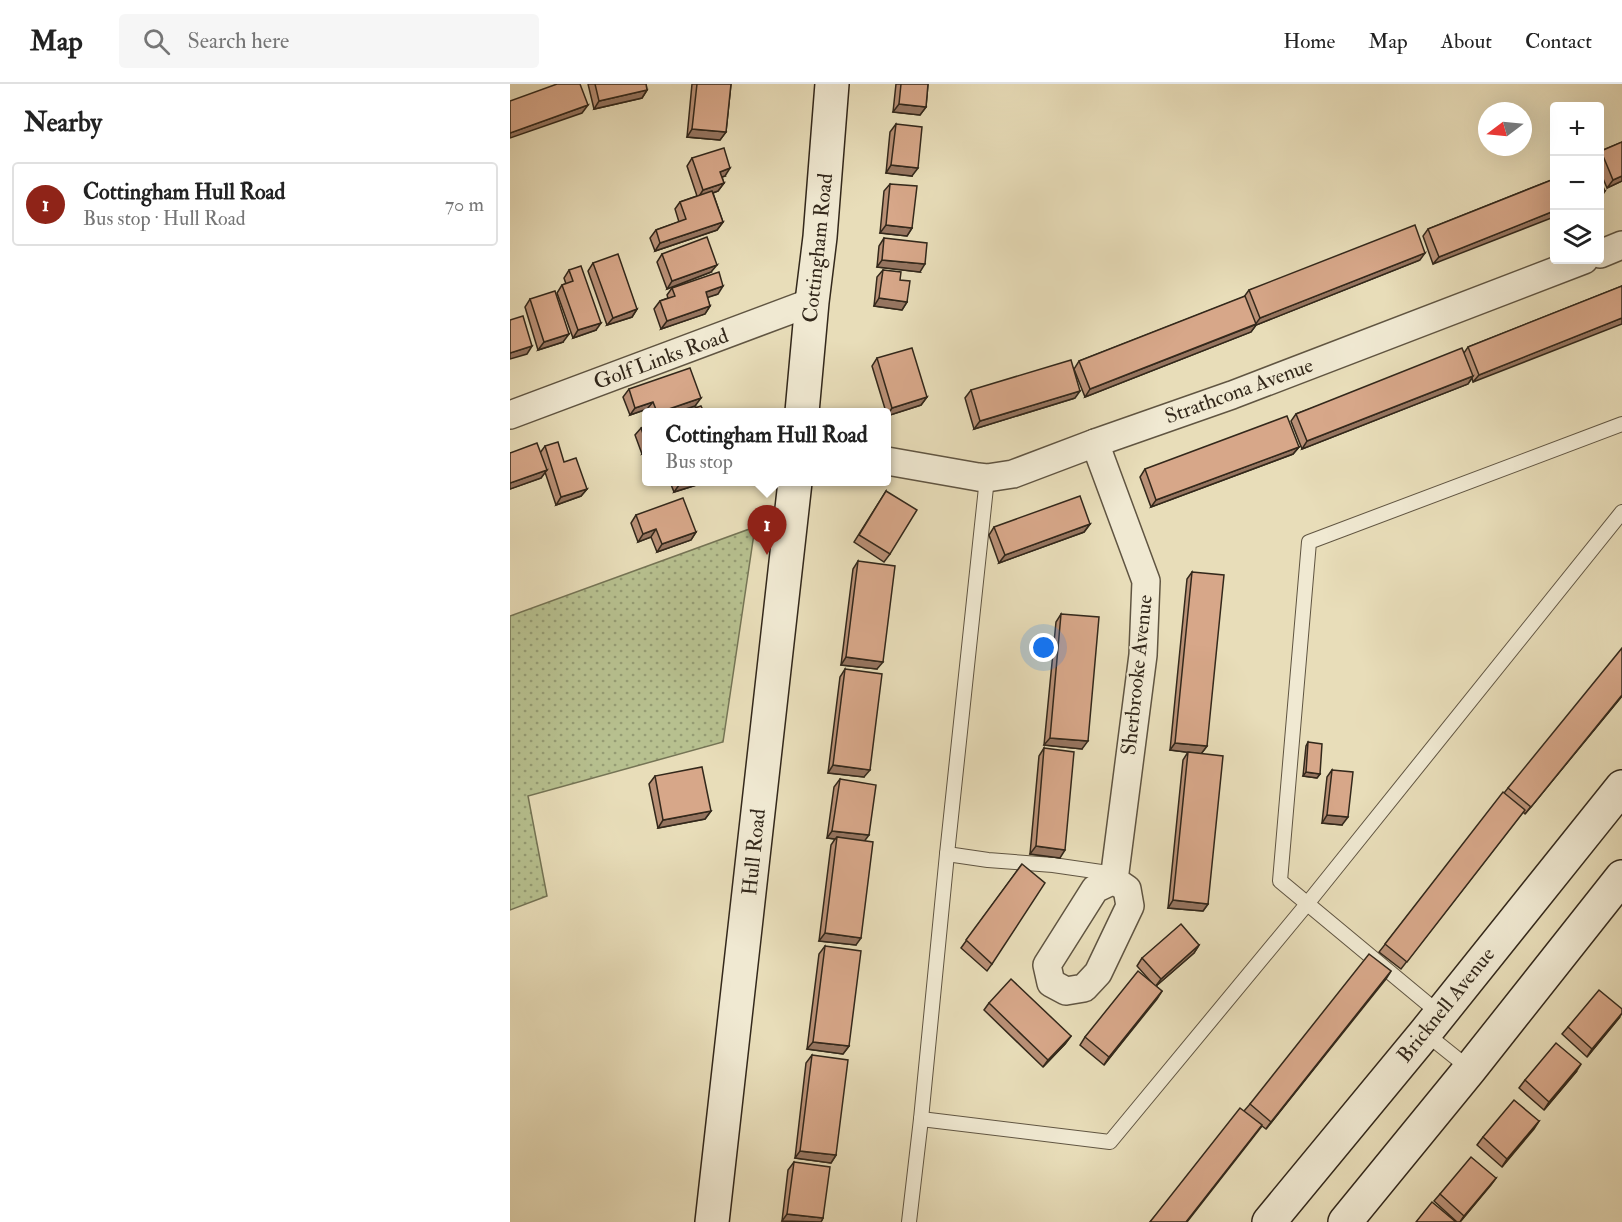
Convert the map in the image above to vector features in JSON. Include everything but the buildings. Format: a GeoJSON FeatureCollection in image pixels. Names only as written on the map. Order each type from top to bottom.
{"type":"FeatureCollection","features":[{"type":"Feature","properties":{"kind":"main road","name":"Cottingham Road"},"geometry":{"type":"LineString","coordinates":[[802,408],[820,237],[832,84]]}},
{"type":"Feature","properties":{"kind":"main road","name":"Hull Road"},"geometry":{"type":"LineString","coordinates":[[712,1222],[795,486]]}},
{"type":"Feature","properties":{"kind":"main road","name":"Bricknell Avenue"},"geometry":{"type":"LineString","coordinates":[[1269,1222],[1622,787]]}},
{"type":"Feature","properties":{"kind":"main road"},"geometry":{"type":"LineString","coordinates":[[1345,1222],[1622,877]]}},
{"type":"Feature","properties":{"kind":"street"},"geometry":{"type":"LineString","coordinates":[[1604,252],[1622,245]]}},
{"type":"Feature","properties":{"kind":"street","name":"Strathcona Avenue"},"geometry":{"type":"LineString","coordinates":[[891,462],[987,478],[1013,474],[1232,395],[1574,264]]}},
{"type":"Feature","properties":{"kind":"street","name":"Golf Links Road"},"geometry":{"type":"LineString","coordinates":[[510,415],[812,302]]}},
{"type":"Feature","properties":{"kind":"street","name":"Sherbrooke Avenue"},"geometry":{"type":"LineString","coordinates":[[1095,443],[1146,581],[1143,655],[1115,877]]}},
{"type":"Feature","properties":{"kind":"lane"},"geometry":{"type":"LineString","coordinates":[[1470,1069],[1432,1023],[1280,881],[1309,542],[1622,423]]}},
{"type":"Feature","properties":{"kind":"lane"},"geometry":{"type":"LineString","coordinates":[[909,1222],[987,478]]}},
{"type":"Feature","properties":{"kind":"lane"},"geometry":{"type":"LineString","coordinates":[[921,1119],[1110,1142],[1307,904],[1622,512]]}},
{"type":"Feature","properties":{"kind":"lane"},"geometry":{"type":"LineString","coordinates":[[947,854],[1053,865],[1115,877]]}},
{"type":"Feature","properties":{"kind":"green space"},"geometry":{"type":"Polygon","coordinates":[[[755,527],[723,742],[528,796],[547,896],[510,910],[510,616],[755,527]]]}},
{"type":"Feature","properties":{"kind":"place","name":"Cottingham Hull Road"},"geometry":{"type":"Point","coordinates":[767,555]}}]}
